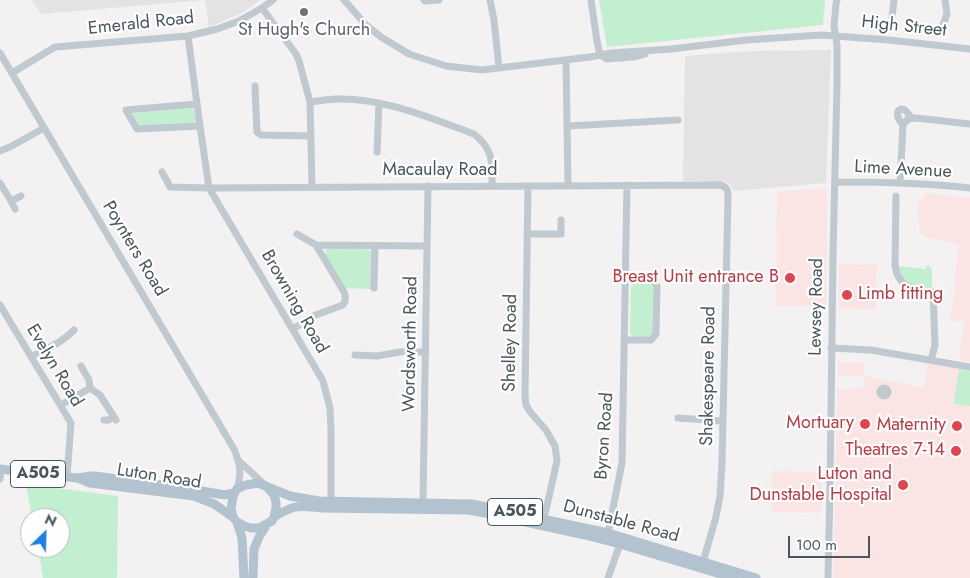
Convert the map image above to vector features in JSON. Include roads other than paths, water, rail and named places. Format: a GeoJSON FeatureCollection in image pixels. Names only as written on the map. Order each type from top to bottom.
{"type":"FeatureCollection","features":[{"type":"Feature","properties":{"kind":"main road","name":"Luton Road"},"geometry":{"type":"LineString","coordinates":[[0,469],[67,476],[90,483],[194,496],[214,504],[235,520]]}},
{"type":"Feature","properties":{"kind":"main road","name":"Luton Road"},"geometry":{"type":"LineString","coordinates":[[77,478],[95,476],[225,495],[236,490]]}},
{"type":"Feature","properties":{"kind":"main road","name":"A505"},"geometry":{"type":"LineString","coordinates":[[236,490],[246,485],[258,483],[266,486]]}},
{"type":"Feature","properties":{"kind":"main road","name":"Dunstable Road"},"geometry":{"type":"LineString","coordinates":[[266,486],[290,496],[319,501],[472,504],[608,533],[756,578]]}},
{"type":"Feature","properties":{"kind":"main road"},"geometry":{"type":"LineString","coordinates":[[266,486],[274,495],[276,502],[274,517]]}},
{"type":"Feature","properties":{"kind":"main road"},"geometry":{"type":"LineString","coordinates":[[236,490],[232,503],[235,520],[242,538],[244,578]]}},
{"type":"Feature","properties":{"kind":"main road","name":"Dunstable Road"},"geometry":{"type":"LineString","coordinates":[[274,517],[286,509],[295,506],[468,510],[620,544],[734,578]]}},
{"type":"Feature","properties":{"kind":"main road","name":"A505"},"geometry":{"type":"LineString","coordinates":[[235,520],[251,528],[260,528],[272,521],[274,517]]}},
{"type":"Feature","properties":{"kind":"main road"},"geometry":{"type":"LineString","coordinates":[[253,578],[254,549],[266,524]]}},
{"type":"Feature","properties":{"kind":"street","name":"Emerald Road"},"geometry":{"type":"LineString","coordinates":[[12,73],[54,47],[188,36],[202,33],[239,21],[273,0]]}},
{"type":"Feature","properties":{"kind":"street","name":"High Street"},"geometry":{"type":"LineString","coordinates":[[344,0],[366,25],[381,37],[409,54],[446,66],[482,70],[590,57],[611,52],[670,49],[746,40],[821,35],[889,40],[970,50]]}},
{"type":"Feature","properties":{"kind":"street"},"geometry":{"type":"LineString","coordinates":[[424,0],[439,0]]}},
{"type":"Feature","properties":{"kind":"street"},"geometry":{"type":"LineString","coordinates":[[490,0],[499,68]]}},
{"type":"Feature","properties":{"kind":"street"},"geometry":{"type":"LineString","coordinates":[[591,0],[600,55]]}},
{"type":"Feature","properties":{"kind":"street","name":"Lewsey Road"},"geometry":{"type":"LineString","coordinates":[[828,578],[837,51],[834,25],[837,0]]}},
{"type":"Feature","properties":{"kind":"street"},"geometry":{"type":"LineString","coordinates":[[892,17],[894,0]]}},
{"type":"Feature","properties":{"kind":"street"},"geometry":{"type":"LineString","coordinates":[[943,25],[947,14],[945,0]]}},
{"type":"Feature","properties":{"kind":"street"},"geometry":{"type":"LineString","coordinates":[[262,8],[296,54],[299,61],[310,102],[312,186]]}},
{"type":"Feature","properties":{"kind":"street","name":"Browning Road"},"geometry":{"type":"LineString","coordinates":[[188,36],[209,188],[323,381],[330,408],[330,501]]}},
{"type":"Feature","properties":{"kind":"street","name":"Poynters Road"},"geometry":{"type":"LineString","coordinates":[[0,53],[224,430],[239,460],[266,486]]}},
{"type":"Feature","properties":{"kind":"street"},"geometry":{"type":"LineString","coordinates":[[566,60],[568,186]]}},
{"type":"Feature","properties":{"kind":"street"},"geometry":{"type":"LineString","coordinates":[[254,86],[257,132],[261,135],[312,136]]}},
{"type":"Feature","properties":{"kind":"street"},"geometry":{"type":"LineString","coordinates":[[310,102],[336,99],[379,103],[394,106],[474,134],[483,141],[492,159],[492,186]]}},
{"type":"Feature","properties":{"kind":"street"},"geometry":{"type":"LineString","coordinates":[[122,103],[137,128],[200,126]]}},
{"type":"Feature","properties":{"kind":"street"},"geometry":{"type":"LineString","coordinates":[[378,152],[379,103]]}},
{"type":"Feature","properties":{"kind":"street"},"geometry":{"type":"LineString","coordinates":[[126,110],[197,104]]}},
{"type":"Feature","properties":{"kind":"street"},"geometry":{"type":"LineString","coordinates":[[903,126],[898,118],[898,111],[901,109],[905,110],[912,118]]}},
{"type":"Feature","properties":{"kind":"street"},"geometry":{"type":"LineString","coordinates":[[900,183],[903,126],[908,119],[970,124]]}},
{"type":"Feature","properties":{"kind":"street"},"geometry":{"type":"LineString","coordinates":[[568,126],[678,120]]}},
{"type":"Feature","properties":{"kind":"street"},"geometry":{"type":"LineString","coordinates":[[0,151],[44,128]]}},
{"type":"Feature","properties":{"kind":"street","name":"Macaulay Road"},"geometry":{"type":"LineString","coordinates":[[162,172],[170,186],[209,188],[627,185],[720,185],[727,188]]}},
{"type":"Feature","properties":{"kind":"street","name":"Lime Avenue"},"geometry":{"type":"LineString","coordinates":[[835,182],[900,183],[970,188]]}},
{"type":"Feature","properties":{"kind":"street"},"geometry":{"type":"LineString","coordinates":[[0,183],[15,209]]}},
{"type":"Feature","properties":{"kind":"street","name":"Byron Road"},"geometry":{"type":"LineString","coordinates":[[608,533],[622,463],[627,185]]}},
{"type":"Feature","properties":{"kind":"street","name":"Wordsworth Road"},"geometry":{"type":"LineString","coordinates":[[423,502],[428,186]]}},
{"type":"Feature","properties":{"kind":"street","name":"Shelley Road"},"geometry":{"type":"LineString","coordinates":[[528,186],[524,396],[526,405],[546,430],[555,446],[557,461],[544,519]]}},
{"type":"Feature","properties":{"kind":"street","name":"Shakespeare Road"},"geometry":{"type":"LineString","coordinates":[[703,562],[720,496],[727,188]]}},
{"type":"Feature","properties":{"kind":"street"},"geometry":{"type":"LineString","coordinates":[[11,201],[21,196]]}},
{"type":"Feature","properties":{"kind":"street"},"geometry":{"type":"LineString","coordinates":[[896,196],[896,271],[905,286],[933,292],[935,345],[931,360]]}},
{"type":"Feature","properties":{"kind":"street"},"geometry":{"type":"LineString","coordinates":[[527,234],[561,234],[562,220]]}},
{"type":"Feature","properties":{"kind":"street"},"geometry":{"type":"LineString","coordinates":[[297,234],[316,245],[428,246]]}},
{"type":"Feature","properties":{"kind":"street"},"geometry":{"type":"LineString","coordinates":[[293,329],[313,316],[343,305],[345,301],[344,292],[316,245]]}},
{"type":"Feature","properties":{"kind":"street"},"geometry":{"type":"LineString","coordinates":[[374,246],[374,288]]}},
{"type":"Feature","properties":{"kind":"street"},"geometry":{"type":"LineString","coordinates":[[625,340],[651,340],[656,334],[658,286],[652,280],[626,279]]}},
{"type":"Feature","properties":{"kind":"street","name":"Evelyn Road"},"geometry":{"type":"LineString","coordinates":[[0,305],[71,423],[67,476]]}},
{"type":"Feature","properties":{"kind":"street"},"geometry":{"type":"LineString","coordinates":[[31,357],[49,349],[69,336],[74,330]]}},
{"type":"Feature","properties":{"kind":"street"},"geometry":{"type":"LineString","coordinates":[[832,348],[872,350],[970,366]]}},
{"type":"Feature","properties":{"kind":"street"},"geometry":{"type":"LineString","coordinates":[[354,355],[376,356],[400,352],[426,352]]}},
{"type":"Feature","properties":{"kind":"street"},"geometry":{"type":"LineString","coordinates":[[81,366],[89,380],[90,388],[100,395],[115,419],[104,420]]}},
{"type":"Feature","properties":{"kind":"street"},"geometry":{"type":"LineString","coordinates":[[61,405],[90,388]]}},
{"type":"Feature","properties":{"kind":"street"},"geometry":{"type":"LineString","coordinates":[[678,418],[722,420]]}},
{"type":"Feature","properties":{"kind":"street","name":"Poynters Road"},"geometry":{"type":"LineString","coordinates":[[236,490],[240,477],[239,460]]}},
{"type":"Feature","properties":{"kind":"street"},"geometry":{"type":"LineString","coordinates":[[0,469],[0,478]]}},
{"type":"Feature","properties":{"kind":"street"},"geometry":{"type":"LineString","coordinates":[[608,578],[620,544]]}},
{"type":"Feature","properties":{"kind":"place","name":"St Hugh's Church"},"geometry":{"type":"Point","coordinates":[304,12]}},
{"type":"Feature","properties":{"kind":"place","name":"Breast Unit entrance B"},"geometry":{"type":"Point","coordinates":[790,278]}},
{"type":"Feature","properties":{"kind":"place","name":"Limb fitting"},"geometry":{"type":"Point","coordinates":[847,295]}},
{"type":"Feature","properties":{"kind":"place","name":"Mortuary"},"geometry":{"type":"Point","coordinates":[865,424]}},
{"type":"Feature","properties":{"kind":"place","name":"Maternity"},"geometry":{"type":"Point","coordinates":[957,426]}},
{"type":"Feature","properties":{"kind":"place","name":"Theatres 7-14"},"geometry":{"type":"Point","coordinates":[956,451]}},
{"type":"Feature","properties":{"kind":"place","name":"Luton and Dunstable Hospital"},"geometry":{"type":"Point","coordinates":[903,485]}}]}
